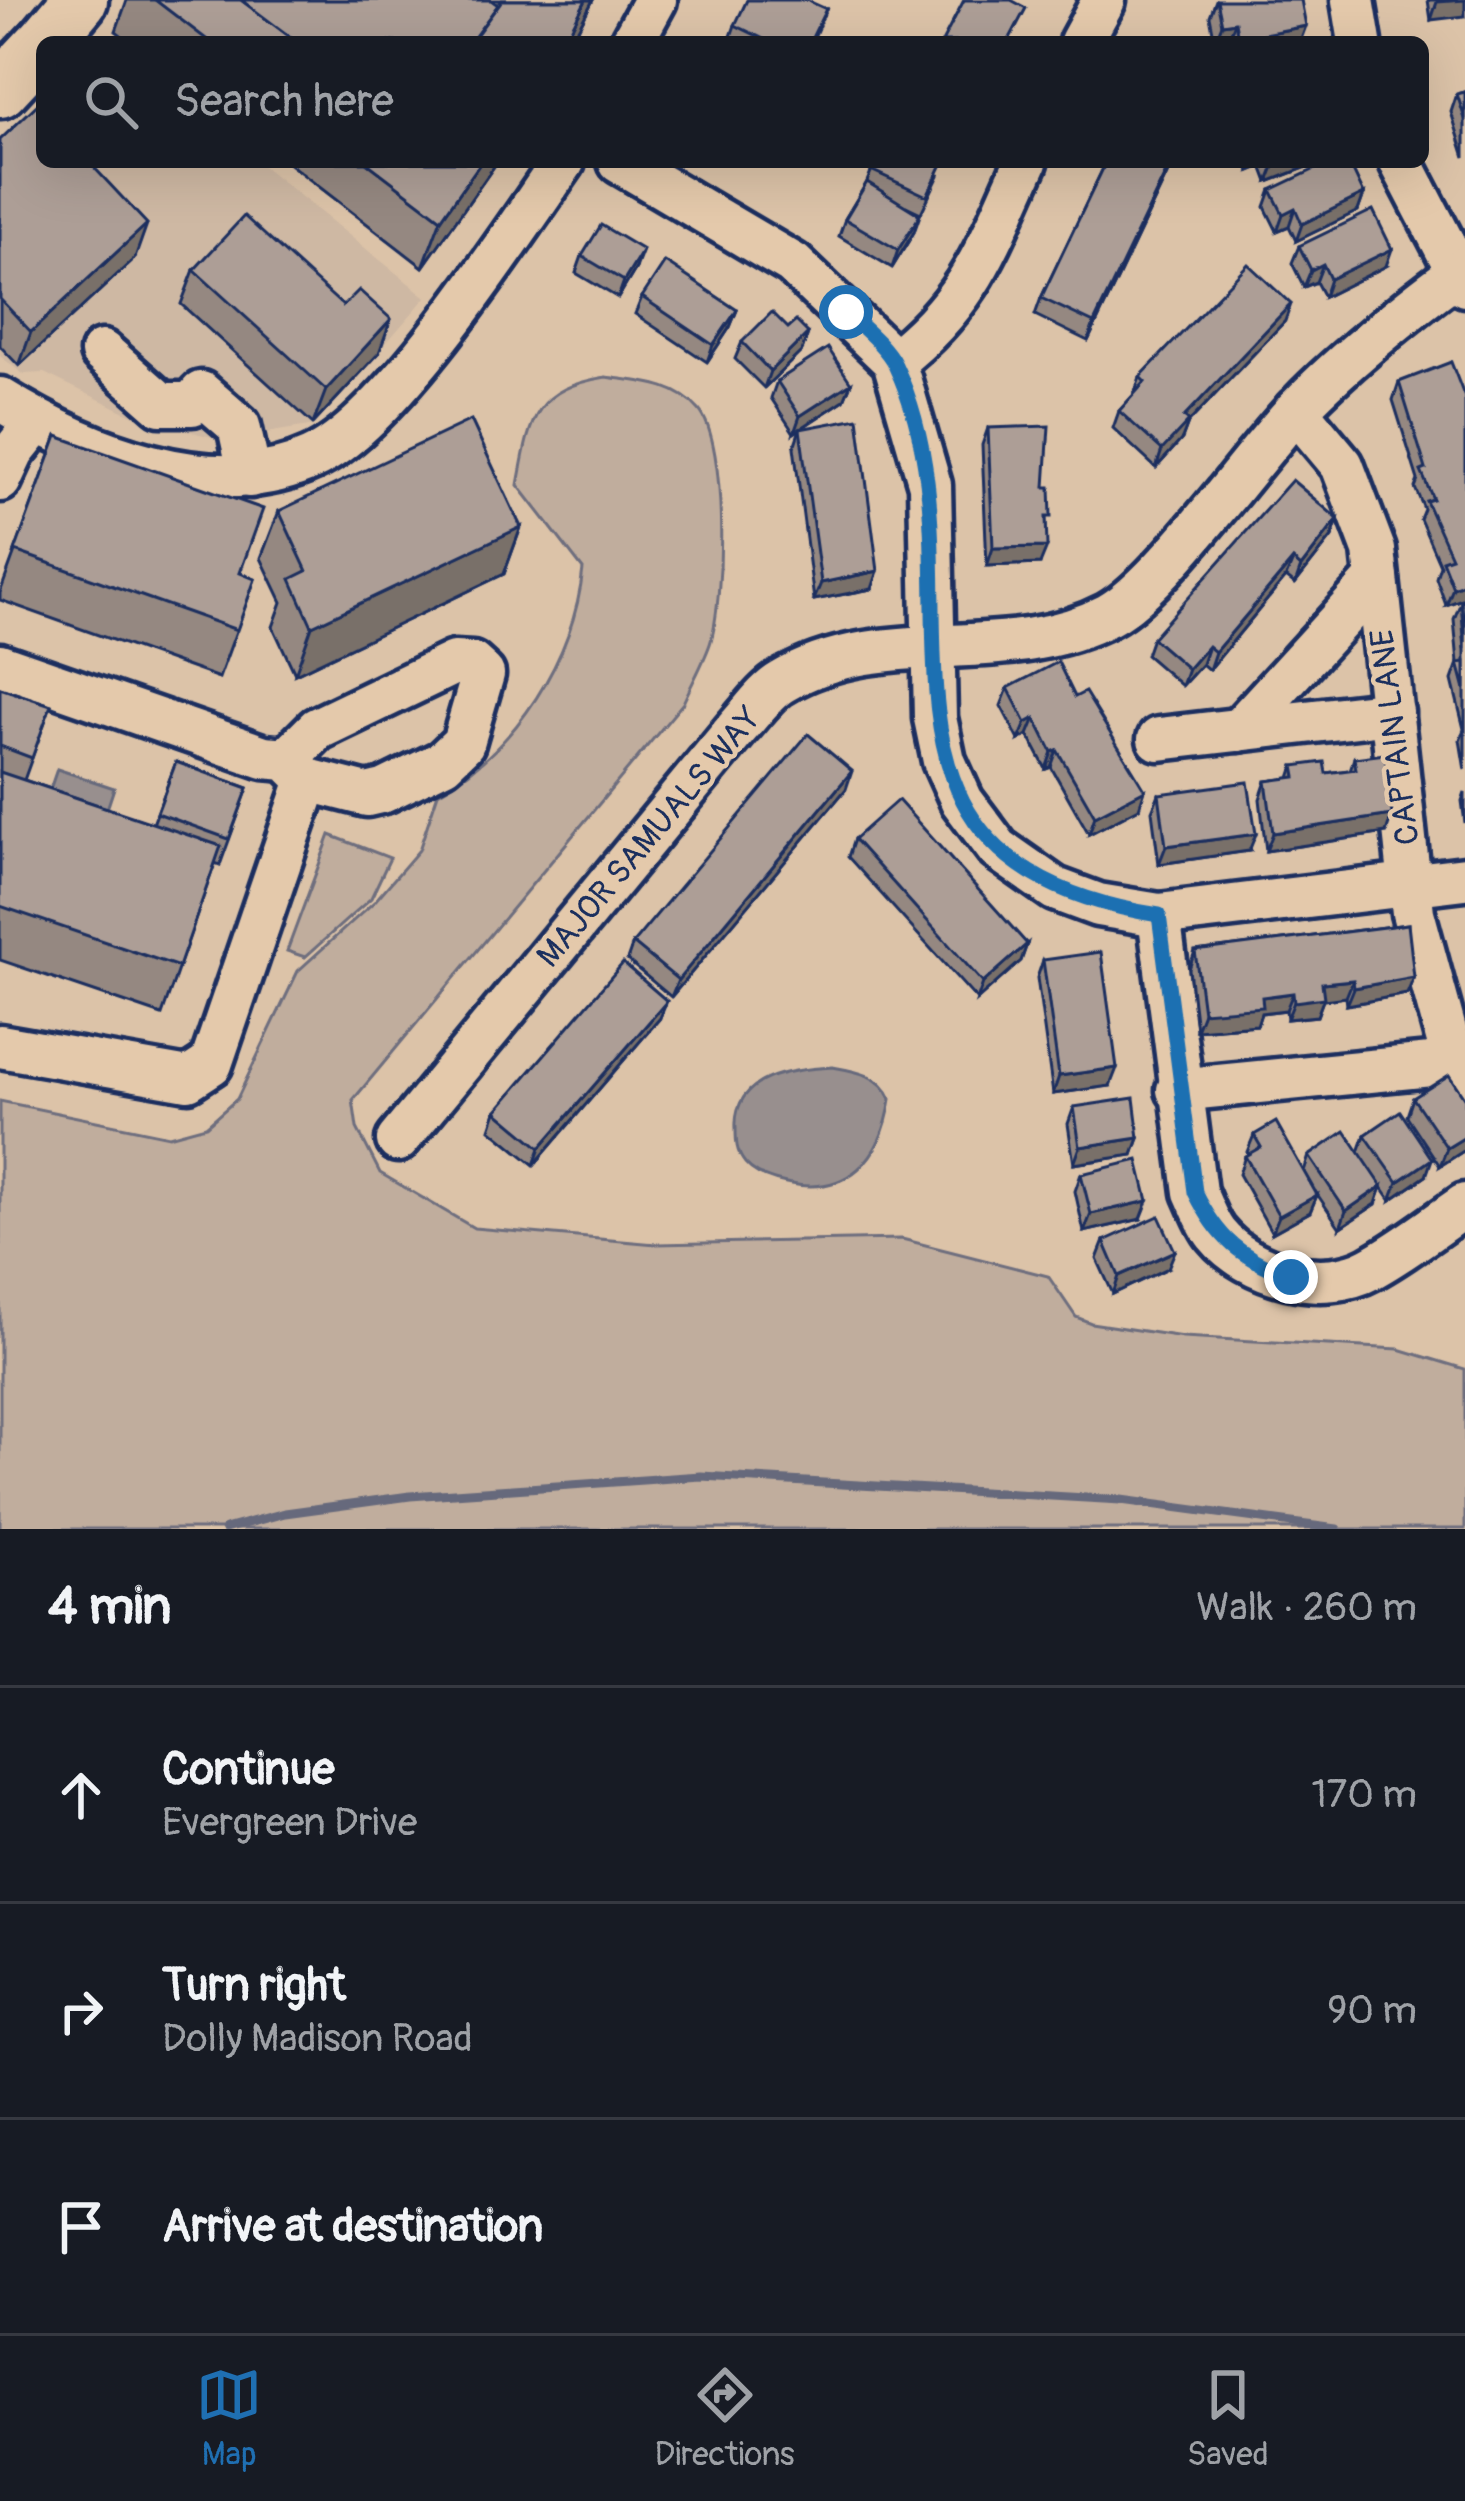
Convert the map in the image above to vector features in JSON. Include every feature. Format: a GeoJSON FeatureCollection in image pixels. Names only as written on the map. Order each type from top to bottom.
{"type":"FeatureCollection","features":[{"type":"Feature","properties":{"kind":"main road"},"geometry":{"type":"LineString","coordinates":[[51,36],[80,0]]}},
{"type":"Feature","properties":{"kind":"main road"},"geometry":{"type":"LineString","coordinates":[[0,90],[36,52]]}},
{"type":"Feature","properties":{"kind":"street"},"geometry":{"type":"LineString","coordinates":[[635,36],[655,0]]}},
{"type":"Feature","properties":{"kind":"street"},"geometry":{"type":"LineString","coordinates":[[1085,36],[1104,0]]}},
{"type":"Feature","properties":{"kind":"street"},"geometry":{"type":"LineString","coordinates":[[1353,0],[1359,36]]}},
{"type":"Feature","properties":{"kind":"street"},"geometry":{"type":"LineString","coordinates":[[0,399],[37,422],[138,461],[202,474],[250,476],[314,458],[357,425],[423,354],[559,168]]}},
{"type":"Feature","properties":{"kind":"street"},"geometry":{"type":"LineString","coordinates":[[630,168],[793,265],[894,361],[930,485],[935,718],[944,760],[962,801],[998,850],[1055,889],[1098,905],[1159,915],[1465,878]]}},
{"type":"Feature","properties":{"kind":"street"},"geometry":{"type":"LineString","coordinates":[[894,361],[932,332],[966,293],[1023,168]]}},
{"type":"Feature","properties":{"kind":"street"},"geometry":{"type":"LineString","coordinates":[[1404,168],[1463,275]]}},
{"type":"Feature","properties":{"kind":"street","name":"MAJOR SAMUALS WAY"},"geometry":{"type":"LineString","coordinates":[[398,1140],[738,727],[781,682],[853,655],[1059,637],[1113,613],[1156,572],[1296,410],[1463,275]]}},
{"type":"Feature","properties":{"kind":"street"},"geometry":{"type":"LineString","coordinates":[[102,352],[161,404],[192,404],[201,393],[239,426],[250,476]]}},
{"type":"Feature","properties":{"kind":"street","name":"CAPTAIN LANE"},"geometry":{"type":"LineString","coordinates":[[1296,410],[1342,465],[1363,509],[1377,579],[1413,913],[1458,1067]]}},
{"type":"Feature","properties":{"kind":"street"},"geometry":{"type":"LineString","coordinates":[[0,480],[13,452],[37,422]]}},
{"type":"Feature","properties":{"kind":"street"},"geometry":{"type":"LineString","coordinates":[[1239,730],[1377,579]]}},
{"type":"Feature","properties":{"kind":"street"},"geometry":{"type":"LineString","coordinates":[[0,665],[298,769],[211,1064],[188,1079],[0,1046]]}},
{"type":"Feature","properties":{"kind":"street"},"geometry":{"type":"LineString","coordinates":[[1159,739],[1392,712]]}},
{"type":"Feature","properties":{"kind":"street"},"geometry":{"type":"LineString","coordinates":[[1159,915],[1178,1090],[1195,1192],[1215,1233],[1248,1260],[1291,1277],[1330,1281],[1368,1270],[1465,1205]]}},
{"type":"Feature","properties":{"kind":"street"},"geometry":{"type":"LineString","coordinates":[[1178,1090],[1431,1065],[1458,1067]]}},
{"type":"Feature","properties":{"kind":"shaded area"},"geometry":{"type":"Polygon","coordinates":[[[0,161],[36,161],[36,168],[265,168],[426,297],[315,425],[223,440],[138,418],[44,373],[23,374],[0,356],[0,161]]]}},
{"type":"Feature","properties":{"kind":"shaded area"},"geometry":{"type":"Polygon","coordinates":[[[606,377],[679,394],[699,410],[708,428],[721,524],[710,644],[683,703],[353,1100],[357,1128],[380,1173],[474,1228],[656,1244],[902,1239],[1048,1276],[1076,1317],[1091,1323],[1183,1337],[1399,1349],[1465,1369],[1465,1529],[0,1529],[0,1101],[169,1136],[206,1126],[237,1099],[298,971],[375,901],[419,850],[438,793],[492,752],[516,726],[554,667],[568,635],[583,569],[518,485],[539,411],[563,390],[606,377]]]}},
{"type":"Feature","properties":{"kind":"shaded area"},"geometry":{"type":"Polygon","coordinates":[[[57,769],[114,788],[103,821],[46,801],[57,769]]]}},
{"type":"Feature","properties":{"kind":"shaded area"},"geometry":{"type":"Polygon","coordinates":[[[330,835],[390,858],[371,898],[305,957],[287,951],[330,835]]]}},
{"type":"Feature","properties":{"kind":"shaded area"},"geometry":{"type":"Polygon","coordinates":[[[833,1067],[874,1079],[891,1099],[870,1156],[844,1178],[808,1186],[780,1182],[749,1167],[736,1137],[744,1096],[784,1073],[833,1067]]]}},
{"type":"Feature","properties":{"kind":"building"},"geometry":{"type":"Polygon","coordinates":[[[155,0],[241,0],[289,36],[202,36],[155,0]]]}},
{"type":"Feature","properties":{"kind":"building"},"geometry":{"type":"Polygon","coordinates":[[[241,0],[491,0],[498,5],[475,36],[289,36],[241,0]]]}},
{"type":"Feature","properties":{"kind":"building"},"geometry":{"type":"Polygon","coordinates":[[[502,0],[586,0],[567,36],[475,36],[502,0]]]}},
{"type":"Feature","properties":{"kind":"building"},"geometry":{"type":"Polygon","coordinates":[[[747,0],[806,0],[826,9],[813,36],[758,36],[735,25],[747,0]]]}},
{"type":"Feature","properties":{"kind":"building"},"geometry":{"type":"Polygon","coordinates":[[[964,0],[1011,0],[1026,8],[1011,36],[945,36],[964,0]]]}},
{"type":"Feature","properties":{"kind":"building"},"geometry":{"type":"Polygon","coordinates":[[[1217,0],[1301,0],[1306,26],[1237,36],[1235,22],[1222,24],[1217,0]]]}},
{"type":"Feature","properties":{"kind":"building"},"geometry":{"type":"Polygon","coordinates":[[[1465,92],[1465,119],[1457,94],[1465,92]]]}},
{"type":"Feature","properties":{"kind":"building"},"geometry":{"type":"Polygon","coordinates":[[[36,106],[36,168],[95,168],[147,224],[31,332],[0,299],[0,140],[36,106]]]}},
{"type":"Feature","properties":{"kind":"building"},"geometry":{"type":"Polygon","coordinates":[[[374,168],[477,168],[441,219],[374,168]]]}},
{"type":"Feature","properties":{"kind":"building"},"geometry":{"type":"Polygon","coordinates":[[[872,168],[940,168],[927,196],[872,168]]]}},
{"type":"Feature","properties":{"kind":"building"},"geometry":{"type":"Polygon","coordinates":[[[1103,168],[1168,168],[1094,323],[1041,298],[1103,168]]]}},
{"type":"Feature","properties":{"kind":"building"},"geometry":{"type":"Polygon","coordinates":[[[1317,168],[1352,168],[1364,194],[1302,224],[1295,208],[1283,214],[1271,190],[1317,168]]]}},
{"type":"Feature","properties":{"kind":"building"},"geometry":{"type":"Polygon","coordinates":[[[867,182],[920,215],[898,250],[845,219],[867,182]]]}},
{"type":"Feature","properties":{"kind":"building"},"geometry":{"type":"Polygon","coordinates":[[[1373,210],[1392,249],[1330,279],[1323,264],[1311,270],[1299,246],[1373,210]]]}},
{"type":"Feature","properties":{"kind":"building"},"geometry":{"type":"Polygon","coordinates":[[[244,216],[343,306],[359,290],[391,319],[326,390],[194,270],[244,216]]]}},
{"type":"Feature","properties":{"kind":"building"},"geometry":{"type":"Polygon","coordinates":[[[601,225],[643,250],[624,281],[582,256],[601,225]]]}},
{"type":"Feature","properties":{"kind":"building"},"geometry":{"type":"Polygon","coordinates":[[[665,262],[737,310],[713,345],[642,297],[665,262]]]}},
{"type":"Feature","properties":{"kind":"building"},"geometry":{"type":"Polygon","coordinates":[[[1248,264],[1291,304],[1184,417],[1189,421],[1162,450],[1119,411],[1145,382],[1140,377],[1248,264]]]}},
{"type":"Feature","properties":{"kind":"building"},"geometry":{"type":"Polygon","coordinates":[[[772,312],[788,328],[796,321],[808,333],[770,371],[742,342],[772,312]]]}},
{"type":"Feature","properties":{"kind":"building"},"geometry":{"type":"Polygon","coordinates":[[[828,348],[851,383],[800,416],[777,381],[828,348]]]}},
{"type":"Feature","properties":{"kind":"building"},"geometry":{"type":"Polygon","coordinates":[[[1451,362],[1465,398],[1465,583],[1453,588],[1442,560],[1451,557],[1426,501],[1433,499],[1421,471],[1426,469],[1399,382],[1451,362]]]}},
{"type":"Feature","properties":{"kind":"building"},"geometry":{"type":"Polygon","coordinates":[[[858,418],[878,571],[821,583],[800,429],[858,418]]]}},
{"type":"Feature","properties":{"kind":"building"},"geometry":{"type":"Polygon","coordinates":[[[471,420],[521,527],[312,626],[291,579],[307,571],[279,511],[471,420]]]}},
{"type":"Feature","properties":{"kind":"building"},"geometry":{"type":"Polygon","coordinates":[[[1049,426],[1047,547],[993,548],[988,428],[1049,426]]]}},
{"type":"Feature","properties":{"kind":"building"},"geometry":{"type":"Polygon","coordinates":[[[57,436],[263,509],[240,573],[255,579],[237,630],[15,551],[57,436]]]}},
{"type":"Feature","properties":{"kind":"building"},"geometry":{"type":"Polygon","coordinates":[[[1292,480],[1338,519],[1301,567],[1293,560],[1215,652],[1208,646],[1188,669],[1152,638],[1292,480]]]}},
{"type":"Feature","properties":{"kind":"building"},"geometry":{"type":"Polygon","coordinates":[[[1465,601],[1465,649],[1461,602],[1465,601]]]}},
{"type":"Feature","properties":{"kind":"building"},"geometry":{"type":"Polygon","coordinates":[[[1058,662],[1075,697],[1085,692],[1145,790],[1095,816],[1057,750],[1052,752],[1035,718],[1026,723],[1008,688],[1058,662]]]}},
{"type":"Feature","properties":{"kind":"building"},"geometry":{"type":"Polygon","coordinates":[[[1465,662],[1465,689],[1458,663],[1465,662]]]}},
{"type":"Feature","properties":{"kind":"building"},"geometry":{"type":"Polygon","coordinates":[[[0,688],[51,705],[32,758],[0,746],[0,688]]]}},
{"type":"Feature","properties":{"kind":"building"},"geometry":{"type":"Polygon","coordinates":[[[808,734],[852,771],[678,980],[633,943],[808,734]]]}},
{"type":"Feature","properties":{"kind":"building"},"geometry":{"type":"Polygon","coordinates":[[[1385,754],[1392,815],[1273,833],[1266,781],[1296,777],[1294,766],[1324,762],[1326,773],[1356,769],[1354,758],[1385,754]]]}},
{"type":"Feature","properties":{"kind":"building"},"geometry":{"type":"Polygon","coordinates":[[[176,762],[248,788],[229,839],[157,813],[176,762]]]}},
{"type":"Feature","properties":{"kind":"building"},"geometry":{"type":"Polygon","coordinates":[[[0,772],[221,846],[179,967],[0,906],[0,772]]]}},
{"type":"Feature","properties":{"kind":"building"},"geometry":{"type":"Polygon","coordinates":[[[1248,782],[1256,834],[1166,846],[1159,794],[1248,782]]]}},
{"type":"Feature","properties":{"kind":"building"},"geometry":{"type":"Polygon","coordinates":[[[898,800],[1027,944],[983,983],[854,839],[898,800]]]}},
{"type":"Feature","properties":{"kind":"building"},"geometry":{"type":"Polygon","coordinates":[[[1408,924],[1414,977],[1354,988],[1353,980],[1322,983],[1324,998],[1294,1002],[1293,993],[1262,997],[1263,1007],[1203,1012],[1195,951],[1408,924]]]}},
{"type":"Feature","properties":{"kind":"building"},"geometry":{"type":"Polygon","coordinates":[[[1101,952],[1117,1068],[1059,1076],[1043,960],[1101,952]]]}},
{"type":"Feature","properties":{"kind":"building"},"geometry":{"type":"Polygon","coordinates":[[[623,963],[667,1001],[540,1148],[496,1111],[623,963]]]}},
{"type":"Feature","properties":{"kind":"building"},"geometry":{"type":"Polygon","coordinates":[[[1449,1075],[1465,1099],[1465,1137],[1447,1148],[1413,1098],[1449,1075]]]}},
{"type":"Feature","properties":{"kind":"building"},"geometry":{"type":"Polygon","coordinates":[[[1134,1098],[1139,1138],[1080,1147],[1074,1107],[1134,1098]]]}},
{"type":"Feature","properties":{"kind":"building"},"geometry":{"type":"Polygon","coordinates":[[[1400,1111],[1432,1159],[1398,1182],[1365,1135],[1400,1111]]]}},
{"type":"Feature","properties":{"kind":"building"},"geometry":{"type":"Polygon","coordinates":[[[1276,1122],[1317,1195],[1279,1216],[1245,1156],[1261,1147],[1254,1135],[1276,1122]]]}},
{"type":"Feature","properties":{"kind":"building"},"geometry":{"type":"Polygon","coordinates":[[[1345,1131],[1382,1186],[1346,1211],[1309,1156],[1345,1131]]]}},
{"type":"Feature","properties":{"kind":"building"},"geometry":{"type":"Polygon","coordinates":[[[1138,1160],[1148,1201],[1091,1214],[1081,1174],[1138,1160]]]}},
{"type":"Feature","properties":{"kind":"building"},"geometry":{"type":"Polygon","coordinates":[[[1159,1216],[1175,1251],[1119,1276],[1104,1241],[1159,1216]]]}},
{"type":"Feature","properties":{"kind":"waterway"},"geometry":{"type":"LineString","coordinates":[[225,1529],[285,1513],[410,1496],[701,1476],[1121,1500],[1337,1529]]}},
{"type":"Feature","properties":{"kind":"route"},"geometry":{"type":"LineString","coordinates":[[846,312],[894,361],[920,436],[930,485],[935,718],[944,760],[962,801],[998,850],[1035,878],[1098,905],[1159,915],[1195,1192],[1215,1233],[1248,1260],[1291,1277]]}}]}
